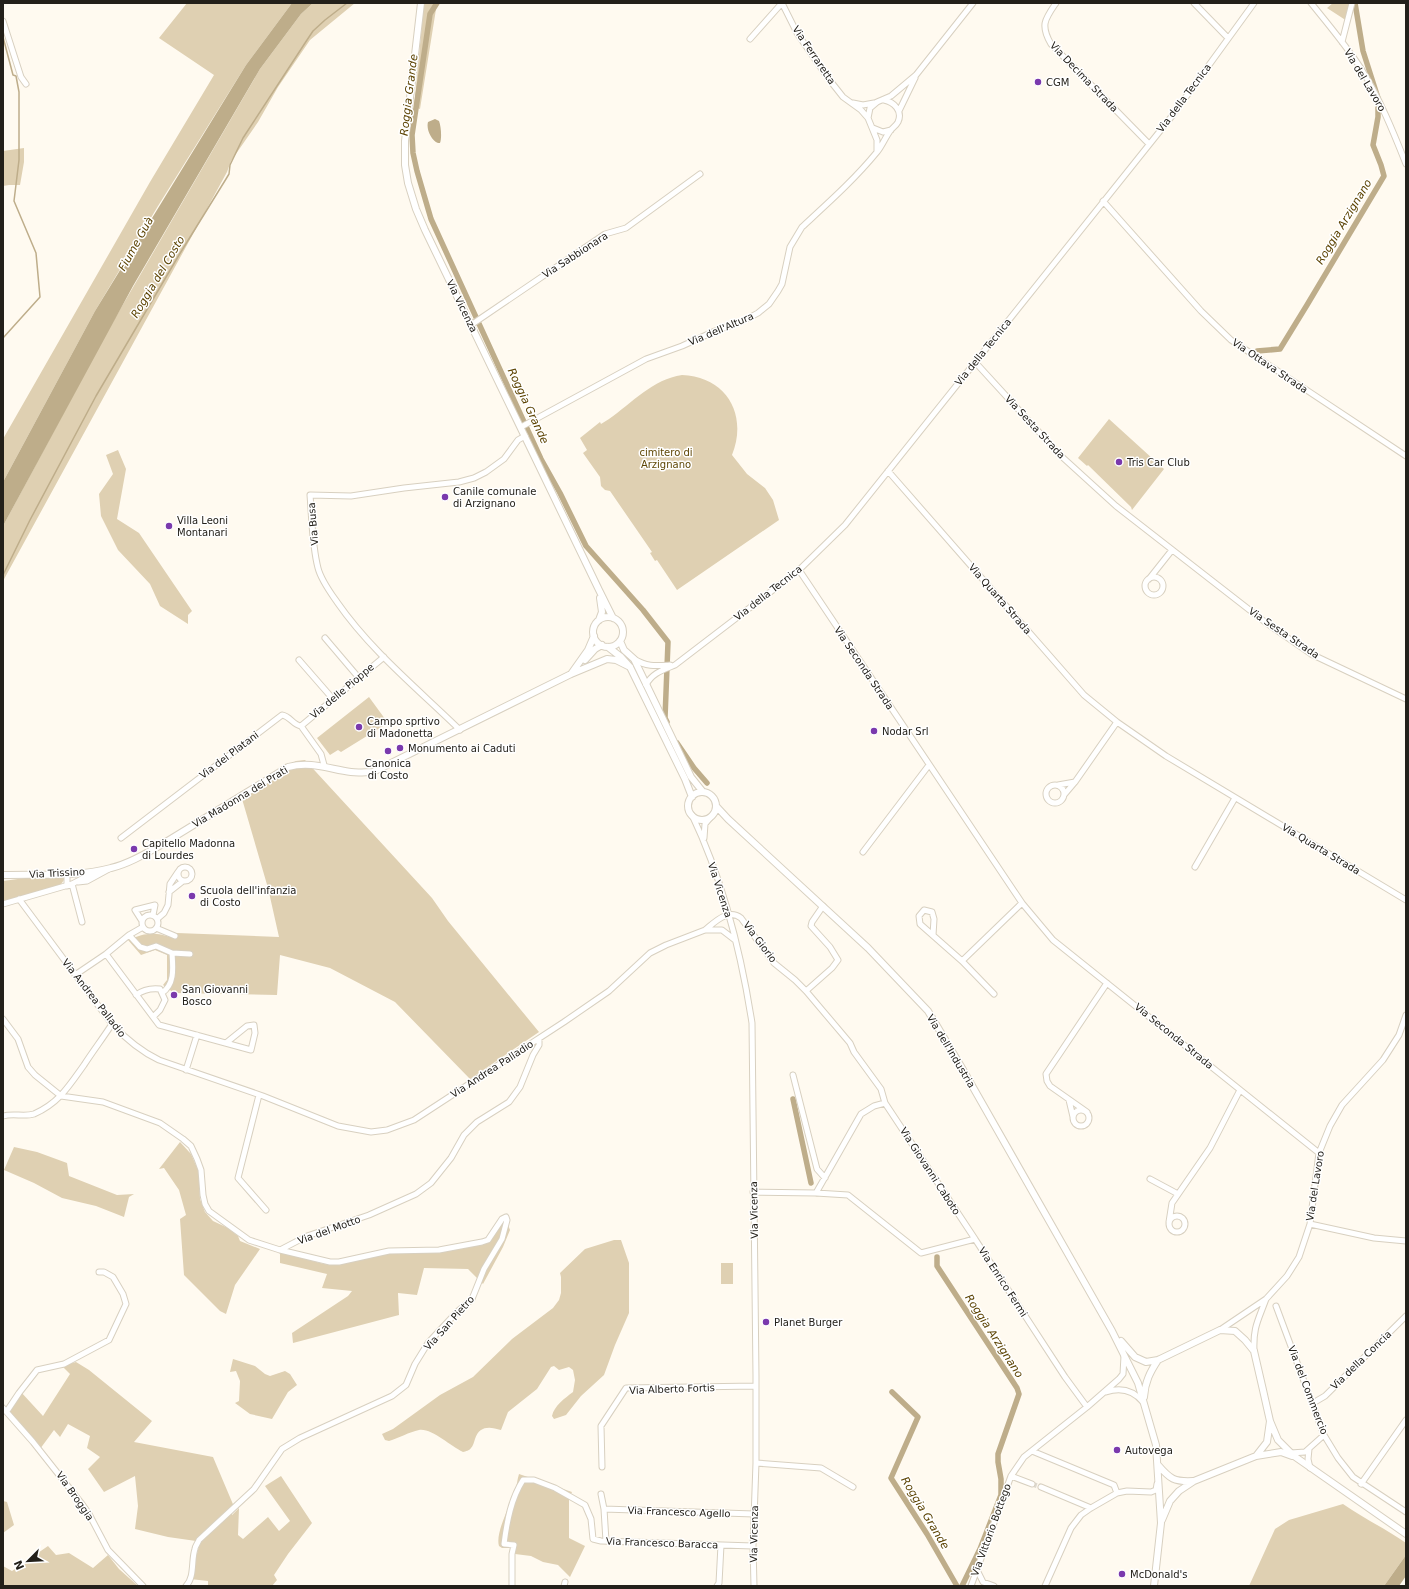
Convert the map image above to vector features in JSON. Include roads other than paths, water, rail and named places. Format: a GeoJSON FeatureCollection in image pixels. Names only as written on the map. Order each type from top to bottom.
{"type":"FeatureCollection","features":[{"type":"Feature","properties":{"kind":"main road","name":"Via Vicenza"},"geometry":{"type":"LineString","coordinates":[[421,3],[405,141],[405,165],[416,209],[599,590],[613,618],[620,623],[623,632],[620,641]]}},
{"type":"Feature","properties":{"kind":"main road","name":"Via Vicenza"},"geometry":{"type":"LineString","coordinates":[[599,590],[602,612],[594,627],[595,640],[621,657],[630,667],[692,797],[688,804],[692,815]]}},
{"type":"Feature","properties":{"kind":"main road"},"geometry":{"type":"LineString","coordinates":[[599,620],[606,617],[613,618]]}},
{"type":"Feature","properties":{"kind":"main road","name":"Via Madonna dei Prati"},"geometry":{"type":"LineString","coordinates":[[571,674],[588,650],[594,636]]}},
{"type":"Feature","properties":{"kind":"main road"},"geometry":{"type":"LineString","coordinates":[[605,646],[612,646],[620,641],[624,650],[634,659],[690,777],[703,792],[712,796],[716,806]]}},
{"type":"Feature","properties":{"kind":"main road","name":"Via Madonna dei Prati"},"geometry":{"type":"LineString","coordinates":[[571,674],[595,649],[605,646]]}},
{"type":"Feature","properties":{"kind":"main road","name":"Via Madonna dei Prati"},"geometry":{"type":"LineString","coordinates":[[111,868],[144,855],[288,767],[298,764],[324,766],[352,772],[373,772],[571,674],[607,659],[616,660],[630,667]]}},
{"type":"Feature","properties":{"kind":"main road"},"geometry":{"type":"LineString","coordinates":[[692,797],[703,792]]}},
{"type":"Feature","properties":{"kind":"main road","name":"Via Vicenza"},"geometry":{"type":"LineString","coordinates":[[711,817],[716,810],[716,806]]}},
{"type":"Feature","properties":{"kind":"main road","name":"Via dell'Industria"},"geometry":{"type":"LineString","coordinates":[[716,806],[728,819],[868,948],[928,1011],[1112,1331],[1138,1383],[1154,1438],[1158,1465],[1161,1523],[1154,1586]]}},
{"type":"Feature","properties":{"kind":"main road"},"geometry":{"type":"LineString","coordinates":[[692,815],[700,820],[711,817],[728,819]]}},
{"type":"Feature","properties":{"kind":"main road","name":"Via Trissino"},"geometry":{"type":"LineString","coordinates":[[3,875],[67,874],[111,868]]}},
{"type":"Feature","properties":{"kind":"main road"},"geometry":{"type":"LineString","coordinates":[[1220,1330],[1235,1331],[1254,1351],[1270,1421],[1278,1440],[1292,1455],[1310,1469],[1406,1534]]}},
{"type":"Feature","properties":{"kind":"main road","name":"Via dell'Industria"},"geometry":{"type":"LineString","coordinates":[[1112,1331],[1135,1358],[1146,1362],[1158,1360],[1220,1330]]}},
{"type":"Feature","properties":{"kind":"main road","name":"Via dell'Industria"},"geometry":{"type":"LineString","coordinates":[[1144,1403],[1147,1379],[1158,1360]]}},
{"type":"Feature","properties":{"kind":"main road"},"geometry":{"type":"LineString","coordinates":[[1256,1456],[1266,1442],[1270,1421]]}},
{"type":"Feature","properties":{"kind":"main road","name":"Via dell'Industria"},"geometry":{"type":"LineString","coordinates":[[1161,1523],[1170,1501],[1194,1481],[1256,1456],[1281,1452],[1292,1455]]}},
{"type":"Feature","properties":{"kind":"main road","name":"Via dell'Industria"},"geometry":{"type":"LineString","coordinates":[[1158,1465],[1167,1476],[1180,1482],[1194,1481]]}},
{"type":"Feature","properties":{"kind":"street","name":"Via Ferraretta"},"geometry":{"type":"LineString","coordinates":[[750,39],[782,3],[797,33],[824,72],[843,97],[852,102],[868,118]]}},
{"type":"Feature","properties":{"kind":"street","name":"Via dell'Altura"},"geometry":{"type":"LineString","coordinates":[[874,103],[891,96],[916,75],[973,3]]}},
{"type":"Feature","properties":{"kind":"street","name":"Via Decima Strada"},"geometry":{"type":"LineString","coordinates":[[1056,3],[1046,18],[1044,25],[1046,36],[1051,44],[1149,144]]}},
{"type":"Feature","properties":{"kind":"street"},"geometry":{"type":"LineString","coordinates":[[1194,3],[1228,38]]}},
{"type":"Feature","properties":{"kind":"street","name":"Via della Tecnica"},"geometry":{"type":"LineString","coordinates":[[646,685],[650,678],[658,672],[675,664],[799,570],[845,526],[1172,116],[1254,3]]}},
{"type":"Feature","properties":{"kind":"street","name":"Via del Lavoro"},"geometry":{"type":"LineString","coordinates":[[1312,3],[1360,67],[1376,95],[1393,131],[1406,164]]}},
{"type":"Feature","properties":{"kind":"street"},"geometry":{"type":"LineString","coordinates":[[1342,42],[1352,3]]}},
{"type":"Feature","properties":{"kind":"street"},"geometry":{"type":"LineString","coordinates":[[3,21],[21,77],[26,84]]}},
{"type":"Feature","properties":{"kind":"street","name":"Via dell'Altura"},"geometry":{"type":"LineString","coordinates":[[520,427],[646,359],[743,321],[758,313],[778,292],[782,284],[790,247],[800,230],[840,192],[877,151],[890,130],[898,122],[899,111],[916,75]]}},
{"type":"Feature","properties":{"kind":"street"},"geometry":{"type":"LineString","coordinates":[[884,100],[893,103],[899,111]]}},
{"type":"Feature","properties":{"kind":"street"},"geometry":{"type":"LineString","coordinates":[[852,102],[863,105],[874,103]]}},
{"type":"Feature","properties":{"kind":"street"},"geometry":{"type":"LineString","coordinates":[[874,103],[870,108],[868,118],[877,140],[877,151]]}},
{"type":"Feature","properties":{"kind":"street"},"geometry":{"type":"LineString","coordinates":[[873,128],[883,132],[890,130]]}},
{"type":"Feature","properties":{"kind":"street","name":"Via Sabbionara"},"geometry":{"type":"LineString","coordinates":[[471,324],[605,234],[626,228],[700,174]]}},
{"type":"Feature","properties":{"kind":"street","name":"Via Ottava Strada"},"geometry":{"type":"LineString","coordinates":[[1103,202],[1201,311],[1231,340],[1406,456]]}},
{"type":"Feature","properties":{"kind":"street","name":"Via Sesta Strada"},"geometry":{"type":"LineString","coordinates":[[975,362],[1060,455],[1116,506],[1172,550],[1265,622],[1311,654],[1406,699]]}},
{"type":"Feature","properties":{"kind":"street","name":"Via Busa"},"geometry":{"type":"LineString","coordinates":[[460,730],[384,657],[342,610],[330,592],[318,569],[315,554],[310,495],[351,496],[459,482],[474,478],[486,472],[504,459],[518,440],[525,436]]}},
{"type":"Feature","properties":{"kind":"street","name":"Via Quarta Strada"},"geometry":{"type":"LineString","coordinates":[[888,471],[1084,695],[1117,722],[1166,756],[1406,900]]}},
{"type":"Feature","properties":{"kind":"street"},"geometry":{"type":"LineString","coordinates":[[1158,568],[1158,574],[1162,582],[1162,590],[1158,594],[1152,595],[1147,593],[1145,588],[1148,579],[1172,550]]}},
{"type":"Feature","properties":{"kind":"street","name":"Via Seconda Strada"},"geometry":{"type":"LineString","coordinates":[[799,570],[1022,903],[1053,940],[1319,1153]]}},
{"type":"Feature","properties":{"kind":"street"},"geometry":{"type":"LineString","coordinates":[[1148,579],[1157,578],[1162,582]]}},
{"type":"Feature","properties":{"kind":"street"},"geometry":{"type":"LineString","coordinates":[[325,638],[358,678]]}},
{"type":"Feature","properties":{"kind":"street","name":"Via delle Pioppe"},"geometry":{"type":"LineString","coordinates":[[301,726],[384,657]]}},
{"type":"Feature","properties":{"kind":"street"},"geometry":{"type":"LineString","coordinates":[[634,659],[643,664],[654,666],[675,664]]}},
{"type":"Feature","properties":{"kind":"street"},"geometry":{"type":"LineString","coordinates":[[300,660],[334,699]]}},
{"type":"Feature","properties":{"kind":"street","name":"Via dei Platani"},"geometry":{"type":"LineString","coordinates":[[121,838],[280,716],[284,715],[296,725],[301,726],[321,754],[324,766]]}},
{"type":"Feature","properties":{"kind":"street"},"geometry":{"type":"LineString","coordinates":[[1075,782],[1058,786],[1052,785],[1046,792],[1047,798],[1051,802],[1056,803],[1062,800],[1064,795],[1075,782],[1117,722]]}},
{"type":"Feature","properties":{"kind":"street"},"geometry":{"type":"LineString","coordinates":[[863,852],[929,765]]}},
{"type":"Feature","properties":{"kind":"street"},"geometry":{"type":"LineString","coordinates":[[1058,786],[1063,789],[1064,795]]}},
{"type":"Feature","properties":{"kind":"street"},"geometry":{"type":"LineString","coordinates":[[1195,867],[1235,798]]}},
{"type":"Feature","properties":{"kind":"street","name":"Via Vicenza"},"geometry":{"type":"LineString","coordinates":[[692,815],[704,841],[729,915],[746,983],[752,1023],[756,1386],[756,1463],[753,1546],[754,1586]]}},
{"type":"Feature","properties":{"kind":"street","name":"Via Vicenza"},"geometry":{"type":"LineString","coordinates":[[704,841],[704,830],[711,817]]}},
{"type":"Feature","properties":{"kind":"street"},"geometry":{"type":"LineString","coordinates":[[142,921],[145,916],[155,917],[164,913],[168,905],[168,893],[170,884],[180,868],[184,866],[189,868],[192,871],[191,878],[177,884],[168,893]]}},
{"type":"Feature","properties":{"kind":"street"},"geometry":{"type":"LineString","coordinates":[[3,904],[87,880],[98,876],[111,868]]}},
{"type":"Feature","properties":{"kind":"street"},"geometry":{"type":"LineString","coordinates":[[72,884],[97,870]]}},
{"type":"Feature","properties":{"kind":"street"},"geometry":{"type":"LineString","coordinates":[[178,872],[178,876],[182,881]]}},
{"type":"Feature","properties":{"kind":"street"},"geometry":{"type":"LineString","coordinates":[[67,874],[72,884],[82,922]]}},
{"type":"Feature","properties":{"kind":"street","name":"Via Andrea Palladio"},"geometry":{"type":"LineString","coordinates":[[19,899],[112,1024],[130,1042],[144,1052],[159,1060],[259,1095],[338,1126],[371,1132],[387,1130],[414,1120],[539,1039],[609,991],[650,953],[666,945],[705,930]]}},
{"type":"Feature","properties":{"kind":"street"},"geometry":{"type":"LineString","coordinates":[[962,961],[1022,903]]}},
{"type":"Feature","properties":{"kind":"street"},"geometry":{"type":"LineString","coordinates":[[143,928],[142,921],[135,910],[155,905],[155,917],[158,924],[156,928]]}},
{"type":"Feature","properties":{"kind":"street"},"geometry":{"type":"LineString","coordinates":[[806,991],[832,968],[838,960],[830,947],[811,926],[812,922],[823,906]]}},
{"type":"Feature","properties":{"kind":"street"},"geometry":{"type":"LineString","coordinates":[[933,935],[934,916],[932,912],[924,910],[919,916],[919,921],[933,935],[962,961],[994,994]]}},
{"type":"Feature","properties":{"kind":"street"},"geometry":{"type":"LineString","coordinates":[[705,930],[720,918],[729,915]]}},
{"type":"Feature","properties":{"kind":"street","name":"Via Giorio"},"geometry":{"type":"LineString","coordinates":[[729,915],[737,915],[742,918],[774,963],[806,991],[850,1043]]}},
{"type":"Feature","properties":{"kind":"street"},"geometry":{"type":"LineString","coordinates":[[705,930],[722,930],[732,926]]}},
{"type":"Feature","properties":{"kind":"street"},"geometry":{"type":"LineString","coordinates":[[75,975],[106,954],[129,935],[143,928]]}},
{"type":"Feature","properties":{"kind":"street"},"geometry":{"type":"LineString","coordinates":[[143,928],[148,931],[156,928],[175,936]]}},
{"type":"Feature","properties":{"kind":"street"},"geometry":{"type":"LineString","coordinates":[[722,930],[735,940]]}},
{"type":"Feature","properties":{"kind":"street"},"geometry":{"type":"LineString","coordinates":[[129,935],[140,947],[147,948],[156,946],[172,953],[190,954]]}},
{"type":"Feature","properties":{"kind":"street"},"geometry":{"type":"LineString","coordinates":[[162,993],[169,988],[173,975],[172,953]]}},
{"type":"Feature","properties":{"kind":"street"},"geometry":{"type":"LineString","coordinates":[[106,954],[159,1025],[251,1050],[255,1033],[254,1026],[247,1026],[226,1043]]}},
{"type":"Feature","properties":{"kind":"street"},"geometry":{"type":"LineString","coordinates":[[1069,1100],[1073,1119],[1078,1126],[1085,1126],[1089,1119],[1087,1112],[1050,1086],[1047,1081],[1046,1074],[1107,983]]}},
{"type":"Feature","properties":{"kind":"street"},"geometry":{"type":"LineString","coordinates":[[136,995],[141,991],[151,988],[160,989],[165,1000],[160,1010],[153,1017]]}},
{"type":"Feature","properties":{"kind":"street","name":"Via del Lavoro"},"geometry":{"type":"LineString","coordinates":[[1220,1330],[1266,1299],[1287,1276],[1299,1257],[1310,1224],[1319,1153],[1330,1126],[1342,1105],[1383,1060],[1399,1035],[1406,1015]]}},
{"type":"Feature","properties":{"kind":"street"},"geometry":{"type":"LineString","coordinates":[[3,1019],[18,1039],[28,1067],[35,1075],[61,1096],[103,1102],[160,1123],[175,1132],[191,1146],[197,1158],[201,1170],[203,1196],[209,1211],[249,1240],[280,1250]]}},
{"type":"Feature","properties":{"kind":"street"},"geometry":{"type":"LineString","coordinates":[[3,1115],[31,1115],[45,1108],[61,1096],[72,1083],[112,1024]]}},
{"type":"Feature","properties":{"kind":"street"},"geometry":{"type":"LineString","coordinates":[[186,1070],[197,1035]]}},
{"type":"Feature","properties":{"kind":"street","name":"Via del Motto"},"geometry":{"type":"LineString","coordinates":[[280,1250],[307,1236],[369,1215],[416,1194],[431,1183],[451,1158],[464,1135],[477,1122],[509,1102],[520,1087],[533,1055],[539,1045],[539,1039]]}},
{"type":"Feature","properties":{"kind":"street","name":"Via Giovanni Caboto"},"geometry":{"type":"LineString","coordinates":[[850,1043],[854,1052],[882,1089],[885,1103],[975,1239]]}},
{"type":"Feature","properties":{"kind":"street"},"geometry":{"type":"LineString","coordinates":[[793,1075],[817,1169],[825,1178]]}},
{"type":"Feature","properties":{"kind":"street"},"geometry":{"type":"LineString","coordinates":[[1172,1203],[1175,1211],[1185,1222],[1184,1227],[1178,1232],[1171,1230],[1169,1222],[1172,1203],[1210,1148],[1240,1090]]}},
{"type":"Feature","properties":{"kind":"street"},"geometry":{"type":"LineString","coordinates":[[259,1095],[238,1178],[266,1210]]}},
{"type":"Feature","properties":{"kind":"street"},"geometry":{"type":"LineString","coordinates":[[816,1193],[861,1114],[874,1106],[885,1103]]}},
{"type":"Feature","properties":{"kind":"street"},"geometry":{"type":"LineString","coordinates":[[1073,1119],[1077,1112],[1082,1110],[1087,1112]]}},
{"type":"Feature","properties":{"kind":"street"},"geometry":{"type":"LineString","coordinates":[[1150,1179],[1178,1194]]}},
{"type":"Feature","properties":{"kind":"street","name":"Via Enrico Fermi"},"geometry":{"type":"LineString","coordinates":[[753,1192],[848,1195],[921,1253],[975,1239],[1065,1377],[1087,1407]]}},
{"type":"Feature","properties":{"kind":"street"},"geometry":{"type":"LineString","coordinates":[[1169,1222],[1175,1216],[1182,1218]]}},
{"type":"Feature","properties":{"kind":"street","name":"Via San Pietro"},"geometry":{"type":"LineString","coordinates":[[186,1586],[189,1583],[195,1548],[199,1540],[254,1489],[282,1449],[300,1438],[392,1396],[406,1385],[415,1364],[428,1343],[472,1299],[484,1269],[502,1239],[507,1220],[506,1217],[502,1219],[488,1240],[439,1250],[389,1251],[351,1260],[330,1262],[280,1250]]}},
{"type":"Feature","properties":{"kind":"street"},"geometry":{"type":"LineString","coordinates":[[1310,1224],[1374,1238],[1406,1241]]}},
{"type":"Feature","properties":{"kind":"street"},"geometry":{"type":"LineString","coordinates":[[5,1410],[37,1370],[64,1364],[109,1340],[126,1304],[124,1294],[113,1277],[104,1272],[99,1272]]}},
{"type":"Feature","properties":{"kind":"street","name":"Via del Lavoro"},"geometry":{"type":"LineString","coordinates":[[1254,1351],[1255,1324],[1266,1299]]}},
{"type":"Feature","properties":{"kind":"street","name":"Via del Commercio"},"geometry":{"type":"LineString","coordinates":[[1276,1306],[1324,1435],[1338,1458],[1352,1477],[1406,1512]]}},
{"type":"Feature","properties":{"kind":"street","name":"Via della Concia"},"geometry":{"type":"LineString","coordinates":[[1313,1403],[1325,1396],[1406,1316]]}},
{"type":"Feature","properties":{"kind":"street","name":"Via Vittorio Bottego"},"geometry":{"type":"LineString","coordinates":[[971,1585],[1011,1476],[1024,1457],[1087,1407],[1123,1374],[1124,1356]]}},
{"type":"Feature","properties":{"kind":"street","name":"Via Alberto Fortis"},"geometry":{"type":"LineString","coordinates":[[602,1467],[601,1426],[626,1388],[756,1386]]}},
{"type":"Feature","properties":{"kind":"street","name":"Via Vittorio Bottego"},"geometry":{"type":"LineString","coordinates":[[1101,1394],[1117,1389],[1124,1390],[1132,1392],[1144,1403]]}},
{"type":"Feature","properties":{"kind":"street","name":"Via Broggia"},"geometry":{"type":"LineString","coordinates":[[5,1410],[82,1504],[108,1550],[143,1586]]}},
{"type":"Feature","properties":{"kind":"street"},"geometry":{"type":"LineString","coordinates":[[1361,1484],[1406,1420]]}},
{"type":"Feature","properties":{"kind":"street"},"geometry":{"type":"LineString","coordinates":[[1292,1455],[1309,1449],[1324,1435]]}},
{"type":"Feature","properties":{"kind":"street"},"geometry":{"type":"LineString","coordinates":[[1309,1449],[1308,1459],[1310,1469]]}},
{"type":"Feature","properties":{"kind":"street"},"geometry":{"type":"LineString","coordinates":[[1032,1450],[1114,1486],[1117,1493]]}},
{"type":"Feature","properties":{"kind":"street"},"geometry":{"type":"LineString","coordinates":[[756,1463],[821,1468],[852,1487]]}},
{"type":"Feature","properties":{"kind":"street","name":"Via Vittorio Bottego"},"geometry":{"type":"LineString","coordinates":[[1011,1476],[1032,1484]]}},
{"type":"Feature","properties":{"kind":"street"},"geometry":{"type":"LineString","coordinates":[[1045,1586],[1071,1528],[1081,1515],[1117,1493],[1151,1492],[1156,1490],[1158,1477]]}},
{"type":"Feature","properties":{"kind":"street","name":"Via Francesco Baracca"},"geometry":{"type":"LineString","coordinates":[[512,1586],[512,1554],[514,1545],[504,1544],[506,1524],[523,1480],[534,1480],[554,1488],[585,1505],[591,1519],[593,1539],[606,1541],[753,1546]]}},
{"type":"Feature","properties":{"kind":"street"},"geometry":{"type":"LineString","coordinates":[[1040,1487],[1091,1508]]}},
{"type":"Feature","properties":{"kind":"street"},"geometry":{"type":"LineString","coordinates":[[601,1494],[604,1509],[606,1541]]}},
{"type":"Feature","properties":{"kind":"street","name":"Via Francesco Agello"},"geometry":{"type":"LineString","coordinates":[[604,1509],[754,1514]]}},
{"type":"Feature","properties":{"kind":"street"},"geometry":{"type":"LineString","coordinates":[[717,1586],[719,1583],[721,1545]]}},
{"type":"Feature","properties":{"kind":"street"},"geometry":{"type":"LineString","coordinates":[[977,1570],[983,1582]]}},
{"type":"Feature","properties":{"kind":"street"},"geometry":{"type":"LineString","coordinates":[[971,1585],[977,1581],[994,1586]]}},
{"type":"Feature","properties":{"kind":"waterway","name":"Roggia del Costo"},"geometry":{"type":"LineString","coordinates":[[3,575],[30,520],[96,396],[179,255],[229,174],[230,165],[243,138],[313,31],[347,3]]}},
{"type":"Feature","properties":{"kind":"waterway","name":"Roggia Grande"},"geometry":{"type":"LineString","coordinates":[[437,3],[430,14],[412,135],[413,153],[417,171],[431,219],[541,459],[560,493],[586,546],[643,610],[668,642],[665,718],[667,722]]}},
{"type":"Feature","properties":{"kind":"waterway","name":"Roggia Arzignano"},"geometry":{"type":"LineString","coordinates":[[1257,351],[1280,349],[1384,176],[1373,145],[1378,117],[1378,98],[1363,51],[1355,3]]}},
{"type":"Feature","properties":{"kind":"waterway"},"geometry":{"type":"LineString","coordinates":[[3,37],[13,75],[16,76],[19,92],[19,160],[14,201],[36,253],[40,297],[3,338]]}},
{"type":"Feature","properties":{"kind":"waterway","name":"Roggia Grande"},"geometry":{"type":"LineString","coordinates":[[677,743],[694,768],[707,783]]}},
{"type":"Feature","properties":{"kind":"waterway","name":"Roggia Grande"},"geometry":{"type":"LineString","coordinates":[[793,1099],[811,1183]]}},
{"type":"Feature","properties":{"kind":"waterway","name":"Roggia Arzignano"},"geometry":{"type":"LineString","coordinates":[[937,1257],[937,1266],[1017,1388],[1019,1394],[998,1454],[1001,1495],[980,1549],[962,1586]]}},
{"type":"Feature","properties":{"kind":"waterway","name":"Roggia Grande"},"geometry":{"type":"LineString","coordinates":[[892,1392],[918,1417],[891,1478],[927,1534],[957,1586]]}},
{"type":"Feature","properties":{"kind":"tunnel"},"geometry":{"type":"LineString","coordinates":[[1032,1484],[1041,1487]]}},
{"type":"Feature","properties":{"kind":"place","name":"CGM"},"geometry":{"type":"Point","coordinates":[1038,82]}},
{"type":"Feature","properties":{"kind":"place","name":"Tris Car Club"},"geometry":{"type":"Point","coordinates":[1119,462]}},
{"type":"Feature","properties":{"kind":"place","name":"Canile comunale di Arzignano"},"geometry":{"type":"Point","coordinates":[445,497]}},
{"type":"Feature","properties":{"kind":"place","name":"Villa Leoni Montanari"},"geometry":{"type":"Point","coordinates":[169,526]}},
{"type":"Feature","properties":{"kind":"place","name":"Campo sprtivo di Madonetta"},"geometry":{"type":"Point","coordinates":[359,727]}},
{"type":"Feature","properties":{"kind":"place","name":"Nodar Srl"},"geometry":{"type":"Point","coordinates":[874,731]}},
{"type":"Feature","properties":{"kind":"place","name":"Monumento ai Caduti"},"geometry":{"type":"Point","coordinates":[400,748]}},
{"type":"Feature","properties":{"kind":"place","name":"Canonica di Costo"},"geometry":{"type":"Point","coordinates":[388,751]}},
{"type":"Feature","properties":{"kind":"place","name":"Capitello Madonna di Lourdes"},"geometry":{"type":"Point","coordinates":[134,849]}},
{"type":"Feature","properties":{"kind":"place","name":"Scuola dell'infanzia di Costo"},"geometry":{"type":"Point","coordinates":[192,896]}},
{"type":"Feature","properties":{"kind":"place","name":"San Giovanni Bosco"},"geometry":{"type":"Point","coordinates":[174,995]}},
{"type":"Feature","properties":{"kind":"place","name":"Planet Burger"},"geometry":{"type":"Point","coordinates":[766,1322]}},
{"type":"Feature","properties":{"kind":"place","name":"Autovega"},"geometry":{"type":"Point","coordinates":[1117,1450]}},
{"type":"Feature","properties":{"kind":"place","name":"McDonald's"},"geometry":{"type":"Point","coordinates":[1122,1574]}},
{"type":"Feature","properties":{"kind":"water label","name":"Fiume Guà"},"geometry":{"type":"Point","coordinates":[136,244]}},
{"type":"Feature","properties":{"kind":"park label","name":"cimitero di Arzignano"},"geometry":{"type":"Point","coordinates":[666,458]}}]}
